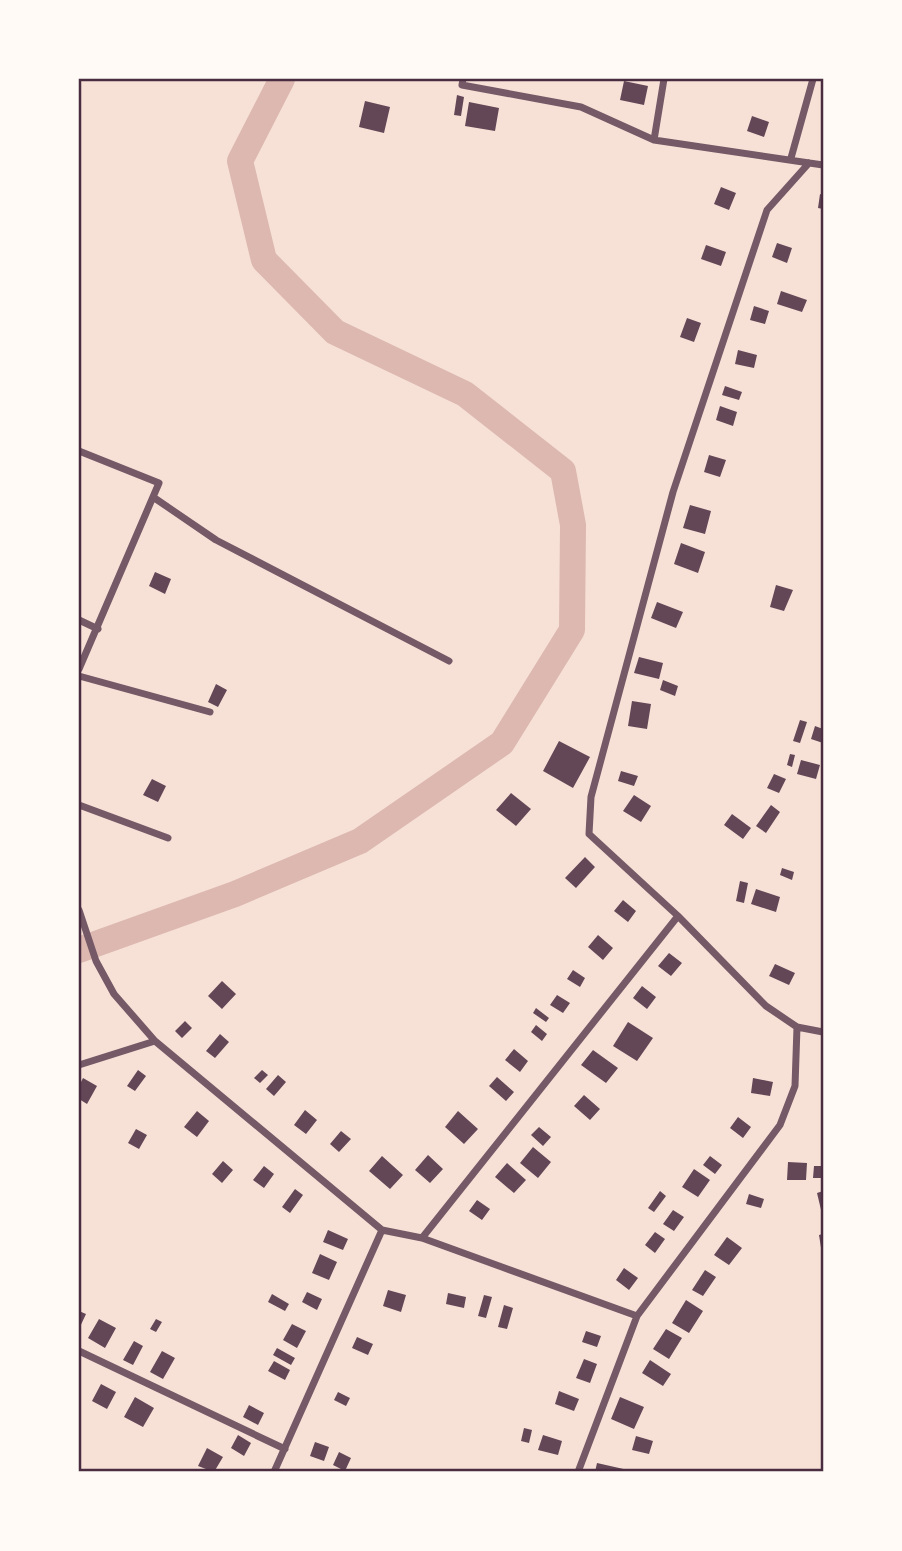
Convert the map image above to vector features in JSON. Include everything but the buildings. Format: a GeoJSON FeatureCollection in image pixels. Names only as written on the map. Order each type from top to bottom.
{"type":"FeatureCollection","features":[{"type":"Feature","properties":{"kind":"street"},"geometry":{"type":"LineString","coordinates":[[654,140],[664,79]]}},
{"type":"Feature","properties":{"kind":"street"},"geometry":{"type":"LineString","coordinates":[[791,159],[813,79]]}},
{"type":"Feature","properties":{"kind":"street"},"geometry":{"type":"LineString","coordinates":[[462,82],[581,107],[654,140],[823,165]]}},
{"type":"Feature","properties":{"kind":"street"},"geometry":{"type":"LineString","coordinates":[[809,163],[767,210],[673,492],[592,797],[589,834],[678,916],[766,1006],[797,1027],[823,1032]]}},
{"type":"Feature","properties":{"kind":"street"},"geometry":{"type":"LineString","coordinates":[[79,451],[159,483],[79,669]]}},
{"type":"Feature","properties":{"kind":"street"},"geometry":{"type":"LineString","coordinates":[[153,498],[216,541],[449,661]]}},
{"type":"Feature","properties":{"kind":"street"},"geometry":{"type":"LineString","coordinates":[[79,620],[98,629]]}},
{"type":"Feature","properties":{"kind":"street"},"geometry":{"type":"LineString","coordinates":[[79,676],[211,712]]}},
{"type":"Feature","properties":{"kind":"street"},"geometry":{"type":"LineString","coordinates":[[79,805],[168,838]]}},
{"type":"Feature","properties":{"kind":"street"},"geometry":{"type":"LineString","coordinates":[[79,910],[96,961],[114,994],[155,1041],[382,1230],[422,1238],[638,1316]]}},
{"type":"Feature","properties":{"kind":"street"},"geometry":{"type":"LineString","coordinates":[[422,1238],[678,916]]}},
{"type":"Feature","properties":{"kind":"street"},"geometry":{"type":"LineString","coordinates":[[578,1472],[638,1316],[780,1125],[794,1086],[797,1027]]}},
{"type":"Feature","properties":{"kind":"street"},"geometry":{"type":"LineString","coordinates":[[79,1065],[155,1041]]}},
{"type":"Feature","properties":{"kind":"street"},"geometry":{"type":"LineString","coordinates":[[274,1472],[382,1230]]}},
{"type":"Feature","properties":{"kind":"street"},"geometry":{"type":"LineString","coordinates":[[79,1351],[285,1449]]}},
{"type":"Feature","properties":{"kind":"waterway"},"geometry":{"type":"LineString","coordinates":[[79,950],[235,894],[360,841],[502,743],[572,630],[573,525],[563,471],[465,394],[335,332],[264,260],[240,161],[282,79]]}}]}
